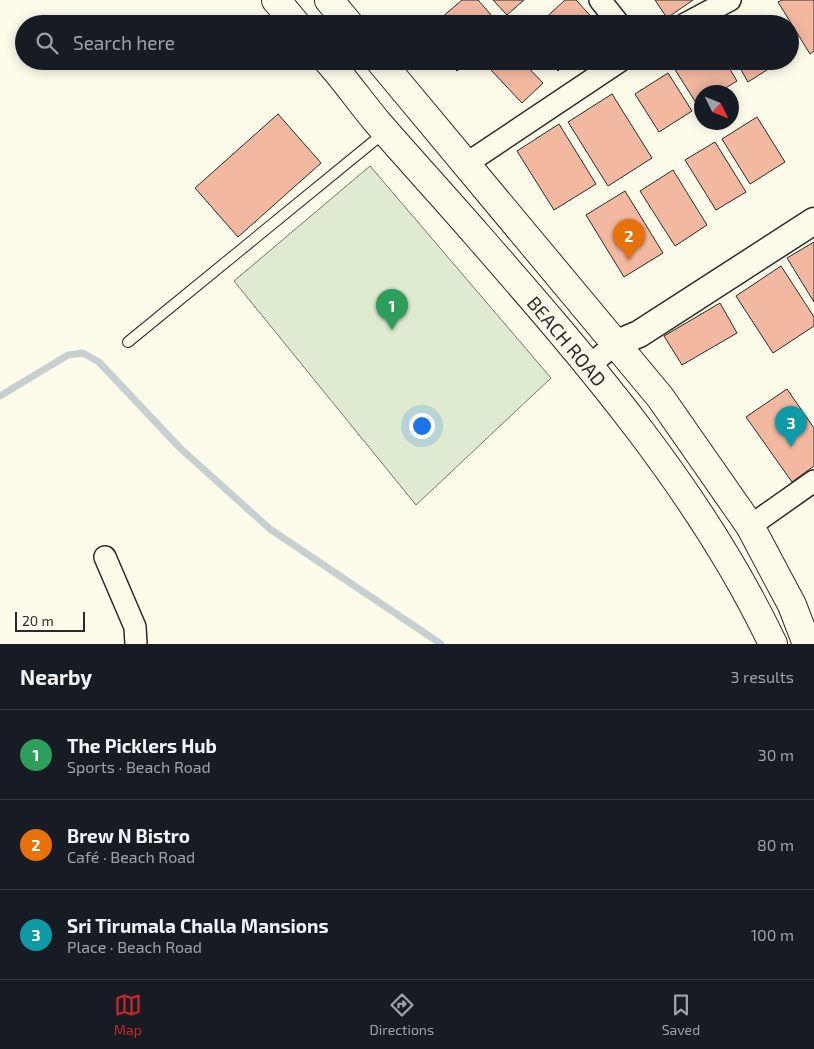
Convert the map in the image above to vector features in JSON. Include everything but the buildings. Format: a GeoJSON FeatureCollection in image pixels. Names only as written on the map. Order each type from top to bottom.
{"type":"FeatureCollection","features":[{"type":"Feature","properties":{"kind":"main road"},"geometry":{"type":"LineString","coordinates":[[276,0],[288,15]]}},
{"type":"Feature","properties":{"kind":"main road"},"geometry":{"type":"LineString","coordinates":[[329,0],[342,15]]}},
{"type":"Feature","properties":{"kind":"main road","name":"BEACH ROAD"},"geometry":{"type":"LineString","coordinates":[[335,70],[386,131],[565,336],[633,423],[717,540],[773,644]]}},
{"type":"Feature","properties":{"kind":"main road","name":"BEACH ROAD"},"geometry":{"type":"LineString","coordinates":[[388,70],[660,397],[750,526],[792,605],[807,644]]}},
{"type":"Feature","properties":{"kind":"street"},"geometry":{"type":"LineString","coordinates":[[600,0],[612,15]]}},
{"type":"Feature","properties":{"kind":"street"},"geometry":{"type":"LineString","coordinates":[[702,15],[730,0]]}},
{"type":"Feature","properties":{"kind":"street"},"geometry":{"type":"LineString","coordinates":[[466,164],[607,70]]}},
{"type":"Feature","properties":{"kind":"street"},"geometry":{"type":"LineString","coordinates":[[589,366],[615,344],[639,334],[814,221]]}},
{"type":"Feature","properties":{"kind":"street"},"geometry":{"type":"LineString","coordinates":[[750,526],[814,481]]}},
{"type":"Feature","properties":{"kind":"street"},"geometry":{"type":"LineString","coordinates":[[105,557],[135,627],[136,644]]}},
{"type":"Feature","properties":{"kind":"lane"},"geometry":{"type":"LineString","coordinates":[[128,342],[386,131]]}},
{"type":"Feature","properties":{"kind":"green space"},"geometry":{"type":"Polygon","coordinates":[[[370,166],[551,378],[416,505],[234,281],[370,166]]]}},
{"type":"Feature","properties":{"kind":"waterway"},"geometry":{"type":"LineString","coordinates":[[0,396],[68,355],[83,353],[99,362],[180,448],[270,529],[441,644]]}},
{"type":"Feature","properties":{"kind":"place","name":"Brew N Bistro"},"geometry":{"type":"Point","coordinates":[629,260]}},
{"type":"Feature","properties":{"kind":"place","name":"The Picklers Hub"},"geometry":{"type":"Point","coordinates":[392,330]}},
{"type":"Feature","properties":{"kind":"place","name":"Sri Tirumala Challa Mansions"},"geometry":{"type":"Point","coordinates":[791,447]}}]}
